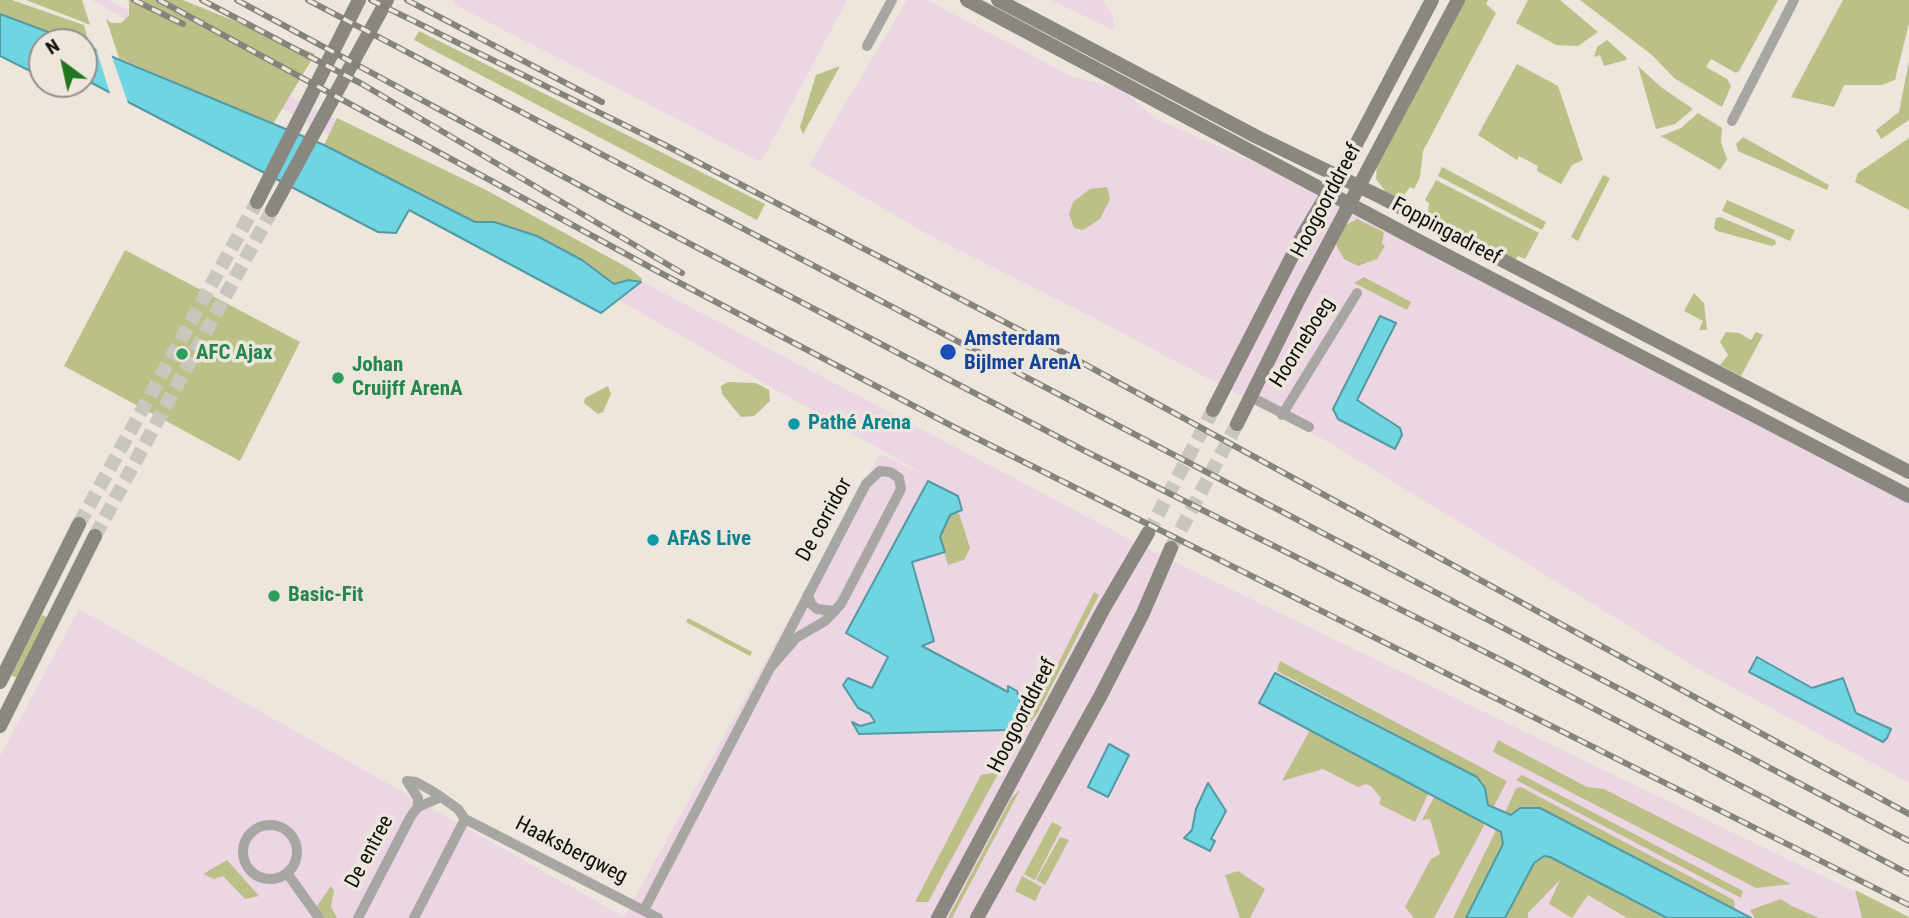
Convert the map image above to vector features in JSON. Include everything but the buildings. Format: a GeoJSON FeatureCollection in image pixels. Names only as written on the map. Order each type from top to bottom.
{"type":"FeatureCollection","features":[{"type":"Feature","properties":{"kind":"street"},"geometry":{"type":"LineString","coordinates":[[257,202],[302,108],[359,0]]}},
{"type":"Feature","properties":{"kind":"street"},"geometry":{"type":"LineString","coordinates":[[272,209],[319,119],[387,0]]}},
{"type":"Feature","properties":{"kind":"street","name":"Foppingadreef"},"geometry":{"type":"LineString","coordinates":[[967,0],[1328,191],[1349,205],[1909,496]]}},
{"type":"Feature","properties":{"kind":"street","name":"Foppingadreef"},"geometry":{"type":"LineString","coordinates":[[998,0],[1744,384],[1909,472]]}},
{"type":"Feature","properties":{"kind":"street","name":"Hoogoorddreef"},"geometry":{"type":"LineString","coordinates":[[1213,410],[1304,233],[1338,176],[1432,0]]}},
{"type":"Feature","properties":{"kind":"street","name":"Hoogoorddreef"},"geometry":{"type":"LineString","coordinates":[[1237,424],[1327,245],[1458,0]]}},
{"type":"Feature","properties":{"kind":"street"},"geometry":{"type":"LineString","coordinates":[[1732,121],[1794,0]]}},
{"type":"Feature","properties":{"kind":"street"},"geometry":{"type":"LineString","coordinates":[[867,46],[889,5]]}},
{"type":"Feature","properties":{"kind":"street","name":"Hoorneboeg"},"geometry":{"type":"LineString","coordinates":[[1282,415],[1357,292]]}},
{"type":"Feature","properties":{"kind":"street","name":"Hoorneboeg"},"geometry":{"type":"LineString","coordinates":[[1251,397],[1309,427]]}},
{"type":"Feature","properties":{"kind":"street","name":"De corridor"},"geometry":{"type":"LineString","coordinates":[[644,910],[866,484],[880,471],[891,472],[899,478],[901,489],[835,611],[825,621],[796,638],[771,667]]}},
{"type":"Feature","properties":{"kind":"street"},"geometry":{"type":"LineString","coordinates":[[0,682],[79,524]]}},
{"type":"Feature","properties":{"kind":"street","name":"Hoogoorddreef"},"geometry":{"type":"LineString","coordinates":[[938,918],[1104,608],[1148,533]]}},
{"type":"Feature","properties":{"kind":"street"},"geometry":{"type":"LineString","coordinates":[[0,726],[95,536]]}},
{"type":"Feature","properties":{"kind":"street"},"geometry":{"type":"LineString","coordinates":[[977,918],[1101,695],[1171,548]]}},
{"type":"Feature","properties":{"kind":"street","name":"De corridor"},"geometry":{"type":"LineString","coordinates":[[808,594],[811,604],[817,609],[835,611]]}},
{"type":"Feature","properties":{"kind":"street"},"geometry":{"type":"LineString","coordinates":[[0,663],[14,653]]}},
{"type":"Feature","properties":{"kind":"street"},"geometry":{"type":"LineString","coordinates":[[414,918],[465,819],[458,809],[434,792],[416,782],[407,781],[418,798],[418,807]]}},
{"type":"Feature","properties":{"kind":"street","name":"De entree"},"geometry":{"type":"LineString","coordinates":[[358,918],[403,828],[418,807],[439,798]]}},
{"type":"Feature","properties":{"kind":"street","name":"Haaksbergweg"},"geometry":{"type":"LineString","coordinates":[[465,819],[658,918]]}},
{"type":"Feature","properties":{"kind":"street"},"geometry":{"type":"LineString","coordinates":[[276,825],[293,837],[297,849],[296,860],[287,873],[265,878],[247,865],[245,843],[256,829],[276,825]]}},
{"type":"Feature","properties":{"kind":"street"},"geometry":{"type":"LineString","coordinates":[[287,873],[319,918]]}},
{"type":"Feature","properties":{"kind":"shaded area"},"geometry":{"type":"Polygon","coordinates":[[[92,0],[109,0],[1152,551],[1909,918],[0,918],[0,756],[79,609],[624,917],[880,454],[929,477],[92,0]]]}},
{"type":"Feature","properties":{"kind":"shaded area"},"geometry":{"type":"Polygon","coordinates":[[[453,0],[847,0],[761,162],[455,5],[453,0]]]}},
{"type":"Feature","properties":{"kind":"shaded area"},"geometry":{"type":"Polygon","coordinates":[[[907,0],[927,0],[1073,77],[1119,88],[1156,119],[1313,188],[1909,496],[1909,783],[1699,669],[1330,443],[1098,320],[929,235],[809,165],[907,0]]]}},
{"type":"Feature","properties":{"kind":"shaded area"},"geometry":{"type":"Polygon","coordinates":[[[1051,0],[1102,0],[1113,15],[1114,27],[1111,29],[1051,0]]]}},
{"type":"Feature","properties":{"kind":"green space"},"geometry":{"type":"Polygon","coordinates":[[[0,0],[12,0],[84,25],[85,28],[38,28],[0,14],[0,0]]]}},
{"type":"Feature","properties":{"kind":"green space"},"geometry":{"type":"Polygon","coordinates":[[[26,0],[82,0],[90,25],[83,22],[26,0]]]}},
{"type":"Feature","properties":{"kind":"green space"},"geometry":{"type":"Polygon","coordinates":[[[129,0],[183,0],[315,54],[273,124],[119,58],[106,18],[111,23],[121,23],[129,16],[129,0]]]}},
{"type":"Feature","properties":{"kind":"green space"},"geometry":{"type":"Polygon","coordinates":[[[1463,0],[1488,0],[1486,4],[1496,13],[1423,151],[1420,177],[1414,189],[1410,187],[1400,200],[1385,191],[1376,179],[1377,164],[1463,0]]]}},
{"type":"Feature","properties":{"kind":"green space"},"geometry":{"type":"Polygon","coordinates":[[[1528,0],[1560,0],[1598,32],[1578,46],[1556,45],[1516,23],[1528,0]]]}},
{"type":"Feature","properties":{"kind":"green space"},"geometry":{"type":"Polygon","coordinates":[[[1580,0],[1778,0],[1739,71],[1736,73],[1711,59],[1706,67],[1727,79],[1731,86],[1722,107],[1674,78],[1652,55],[1580,0]]]}},
{"type":"Feature","properties":{"kind":"green space"},"geometry":{"type":"Polygon","coordinates":[[[1843,0],[1909,0],[1909,23],[1895,80],[1882,85],[1844,85],[1834,107],[1791,97],[1843,0]]]}},
{"type":"Feature","properties":{"kind":"green space"},"geometry":{"type":"Polygon","coordinates":[[[419,31],[765,204],[757,220],[414,40],[419,31]]]}},
{"type":"Feature","properties":{"kind":"green space"},"geometry":{"type":"Polygon","coordinates":[[[1607,40],[1627,58],[1626,60],[1604,66],[1600,55],[1594,57],[1597,47],[1607,40]]]}},
{"type":"Feature","properties":{"kind":"green space"},"geometry":{"type":"Polygon","coordinates":[[[1909,61],[1909,120],[1881,139],[1876,130],[1899,112],[1909,61]]]}},
{"type":"Feature","properties":{"kind":"green space"},"geometry":{"type":"Polygon","coordinates":[[[1517,64],[1558,86],[1583,160],[1572,165],[1561,184],[1537,171],[1538,166],[1519,156],[1517,160],[1478,135],[1517,64]]]}},
{"type":"Feature","properties":{"kind":"green space"},"geometry":{"type":"Polygon","coordinates":[[[840,66],[803,134],[800,127],[816,75],[840,66]]]}},
{"type":"Feature","properties":{"kind":"green space"},"geometry":{"type":"Polygon","coordinates":[[[1638,66],[1661,87],[1693,109],[1675,124],[1656,129],[1638,66]]]}},
{"type":"Feature","properties":{"kind":"green space"},"geometry":{"type":"Polygon","coordinates":[[[1698,113],[1722,128],[1721,142],[1727,159],[1720,170],[1661,136],[1681,128],[1698,113]]]}},
{"type":"Feature","properties":{"kind":"green space"},"geometry":{"type":"Polygon","coordinates":[[[337,118],[486,190],[632,270],[642,279],[641,282],[629,280],[614,284],[557,245],[494,222],[476,222],[326,148],[324,145],[337,118]]]}},
{"type":"Feature","properties":{"kind":"green space"},"geometry":{"type":"Polygon","coordinates":[[[1743,137],[1829,185],[1827,190],[1738,151],[1736,144],[1743,137]]]}},
{"type":"Feature","properties":{"kind":"green space"},"geometry":{"type":"Polygon","coordinates":[[[1909,138],[1909,210],[1855,182],[1858,173],[1909,138]]]}},
{"type":"Feature","properties":{"kind":"green space"},"geometry":{"type":"Polygon","coordinates":[[[1442,167],[1546,222],[1542,230],[1438,176],[1442,167]]]}},
{"type":"Feature","properties":{"kind":"green space"},"geometry":{"type":"Polygon","coordinates":[[[1603,175],[1610,178],[1578,241],[1571,237],[1603,175]]]}},
{"type":"Feature","properties":{"kind":"green space"},"geometry":{"type":"Polygon","coordinates":[[[1436,180],[1539,233],[1525,259],[1518,256],[1515,260],[1428,215],[1429,203],[1425,200],[1436,180]]]}},
{"type":"Feature","properties":{"kind":"green space"},"geometry":{"type":"Polygon","coordinates":[[[1107,187],[1110,199],[1100,219],[1083,230],[1074,228],[1069,214],[1073,202],[1090,189],[1107,187]]]}},
{"type":"Feature","properties":{"kind":"green space"},"geometry":{"type":"Polygon","coordinates":[[[1727,200],[1795,230],[1790,241],[1722,211],[1727,200]]]}},
{"type":"Feature","properties":{"kind":"green space"},"geometry":{"type":"Polygon","coordinates":[[[1720,217],[1775,240],[1776,244],[1772,246],[1717,231],[1714,228],[1716,218],[1720,217]]]}},
{"type":"Feature","properties":{"kind":"green space"},"geometry":{"type":"Polygon","coordinates":[[[1357,219],[1384,232],[1382,244],[1385,246],[1377,259],[1358,266],[1344,259],[1336,245],[1344,226],[1357,219]]]}},
{"type":"Feature","properties":{"kind":"green space","name":"AFC Ajax"},"geometry":{"type":"Polygon","coordinates":[[[125,250],[300,342],[240,461],[64,366],[125,250]]]}},
{"type":"Feature","properties":{"kind":"green space"},"geometry":{"type":"Polygon","coordinates":[[[1364,277],[1411,302],[1407,310],[1354,283],[1364,277]]]}},
{"type":"Feature","properties":{"kind":"green space"},"geometry":{"type":"Polygon","coordinates":[[[1694,293],[1704,303],[1707,330],[1699,330],[1703,321],[1684,311],[1694,293]]]}},
{"type":"Feature","properties":{"kind":"green space"},"geometry":{"type":"Polygon","coordinates":[[[1726,332],[1739,333],[1751,340],[1756,332],[1763,335],[1741,376],[1720,365],[1728,355],[1720,342],[1726,332]]]}},
{"type":"Feature","properties":{"kind":"green space"},"geometry":{"type":"Polygon","coordinates":[[[728,382],[756,383],[769,390],[770,401],[754,416],[741,417],[722,394],[721,386],[728,382]]]}},
{"type":"Feature","properties":{"kind":"green space"},"geometry":{"type":"Polygon","coordinates":[[[608,386],[611,394],[603,412],[598,414],[584,403],[585,398],[608,386]]]}},
{"type":"Feature","properties":{"kind":"green space"},"geometry":{"type":"Polygon","coordinates":[[[959,513],[970,548],[964,560],[948,565],[940,537],[950,515],[959,513]]]}},
{"type":"Feature","properties":{"kind":"green space"},"geometry":{"type":"Polygon","coordinates":[[[1094,592],[1099,595],[1037,714],[1017,739],[1014,737],[1035,697],[1049,682],[1094,592]]]}},
{"type":"Feature","properties":{"kind":"green space"},"geometry":{"type":"Polygon","coordinates":[[[42,615],[49,618],[18,677],[14,677],[10,674],[42,615]]]}},
{"type":"Feature","properties":{"kind":"green space"},"geometry":{"type":"Polygon","coordinates":[[[688,618],[752,652],[750,656],[686,622],[688,618]]]}},
{"type":"Feature","properties":{"kind":"green space"},"geometry":{"type":"Polygon","coordinates":[[[1280,661],[1507,781],[1494,806],[1488,805],[1485,788],[1477,777],[1277,671],[1280,661]]]}},
{"type":"Feature","properties":{"kind":"green space"},"geometry":{"type":"Polygon","coordinates":[[[1310,730],[1428,794],[1415,822],[1379,804],[1381,798],[1371,786],[1366,784],[1358,787],[1323,769],[1282,781],[1310,730]]]}},
{"type":"Feature","properties":{"kind":"green space"},"geometry":{"type":"Polygon","coordinates":[[[1498,740],[1587,787],[1604,789],[1791,884],[1756,888],[1493,752],[1498,740]]]}},
{"type":"Feature","properties":{"kind":"green space"},"geometry":{"type":"Polygon","coordinates":[[[999,772],[928,902],[915,902],[981,775],[999,772]]]}},
{"type":"Feature","properties":{"kind":"green space"},"geometry":{"type":"Polygon","coordinates":[[[1522,775],[1743,891],[1741,898],[1516,780],[1522,775]]]}},
{"type":"Feature","properties":{"kind":"green space"},"geometry":{"type":"Polygon","coordinates":[[[1521,787],[1734,900],[1735,910],[1540,808],[1520,808],[1511,815],[1505,813],[1516,788],[1521,787]]]}},
{"type":"Feature","properties":{"kind":"green space"},"geometry":{"type":"Polygon","coordinates":[[[1020,790],[952,918],[948,918],[1012,797],[1020,790]]]}},
{"type":"Feature","properties":{"kind":"green space"},"geometry":{"type":"Polygon","coordinates":[[[1434,797],[1482,821],[1484,826],[1434,918],[1414,918],[1405,907],[1431,859],[1440,854],[1430,819],[1422,820],[1434,797]]]}},
{"type":"Feature","properties":{"kind":"green space"},"geometry":{"type":"Polygon","coordinates":[[[1052,822],[1062,827],[1035,880],[1024,874],[1052,822]]]}},
{"type":"Feature","properties":{"kind":"green space"},"geometry":{"type":"Polygon","coordinates":[[[1496,830],[1501,832],[1503,844],[1466,918],[1453,918],[1496,830]]]}},
{"type":"Feature","properties":{"kind":"green space"},"geometry":{"type":"Polygon","coordinates":[[[1060,837],[1069,840],[1045,885],[1036,880],[1060,837]]]}},
{"type":"Feature","properties":{"kind":"green space"},"geometry":{"type":"Polygon","coordinates":[[[1544,856],[1667,918],[1627,918],[1588,895],[1572,918],[1549,904],[1560,880],[1528,913],[1528,918],[1505,918],[1534,863],[1544,856]]]}},
{"type":"Feature","properties":{"kind":"green space"},"geometry":{"type":"Polygon","coordinates":[[[227,860],[259,896],[245,899],[223,876],[214,879],[203,874],[227,860]]]}},
{"type":"Feature","properties":{"kind":"green space"},"geometry":{"type":"Polygon","coordinates":[[[1238,871],[1265,889],[1250,918],[1240,918],[1225,875],[1238,871]]]}},
{"type":"Feature","properties":{"kind":"green space"},"geometry":{"type":"Polygon","coordinates":[[[1022,876],[1042,887],[1035,901],[1015,891],[1022,876]]]}},
{"type":"Feature","properties":{"kind":"green space"},"geometry":{"type":"Polygon","coordinates":[[[331,886],[334,891],[331,907],[337,918],[323,918],[317,906],[331,886]]]}},
{"type":"Feature","properties":{"kind":"green space"},"geometry":{"type":"Polygon","coordinates":[[[1855,890],[1909,917],[1909,918],[1862,918],[1855,890]]]}},
{"type":"Feature","properties":{"kind":"green space"},"geometry":{"type":"Polygon","coordinates":[[[1781,899],[1819,918],[1755,918],[1750,910],[1781,899]]]}},
{"type":"Feature","properties":{"kind":"water"},"geometry":{"type":"Polygon","coordinates":[[[0,14],[38,28],[28,28],[28,70],[0,56],[0,14]]]}},
{"type":"Feature","properties":{"kind":"water"},"geometry":{"type":"Polygon","coordinates":[[[98,51],[324,145],[475,222],[494,222],[537,236],[582,260],[614,284],[629,280],[641,282],[601,313],[409,210],[396,233],[378,232],[98,86],[98,51]]]}},
{"type":"Feature","properties":{"kind":"water"},"geometry":{"type":"Polygon","coordinates":[[[1380,316],[1396,323],[1357,400],[1400,428],[1402,435],[1395,449],[1338,419],[1333,409],[1380,316]]]}},
{"type":"Feature","properties":{"kind":"water"},"geometry":{"type":"Polygon","coordinates":[[[928,481],[958,496],[962,510],[950,515],[940,537],[945,552],[912,562],[934,641],[922,646],[1008,692],[1008,686],[1017,691],[1021,705],[1008,730],[859,734],[852,722],[860,726],[875,722],[870,714],[858,708],[843,685],[848,678],[872,688],[888,657],[846,633],[928,481]]]}},
{"type":"Feature","properties":{"kind":"water"},"geometry":{"type":"Polygon","coordinates":[[[1757,657],[1812,688],[1843,678],[1856,713],[1891,729],[1887,738],[1883,742],[1749,672],[1757,657]]]}},
{"type":"Feature","properties":{"kind":"water"},"geometry":{"type":"Polygon","coordinates":[[[1275,673],[1477,777],[1485,788],[1488,805],[1511,815],[1520,808],[1540,808],[1751,918],[1667,918],[1544,856],[1534,863],[1505,918],[1466,918],[1503,844],[1501,832],[1259,703],[1275,673]]]}},
{"type":"Feature","properties":{"kind":"water"},"geometry":{"type":"Polygon","coordinates":[[[1109,744],[1129,755],[1108,797],[1088,787],[1109,744]]]}},
{"type":"Feature","properties":{"kind":"water"},"geometry":{"type":"Polygon","coordinates":[[[1208,783],[1226,811],[1211,839],[1215,841],[1210,851],[1184,838],[1192,830],[1196,809],[1208,783]]]}},
{"type":"Feature","properties":{"kind":"pier"},"geometry":{"type":"Polygon","coordinates":[[[98,46],[110,51],[129,106],[111,97],[98,55],[98,46]]]}},
{"type":"Feature","properties":{"kind":"tunnel"},"geometry":{"type":"LineString","coordinates":[[79,524],[257,202]]}},
{"type":"Feature","properties":{"kind":"tunnel"},"geometry":{"type":"LineString","coordinates":[[95,536],[272,210]]}},
{"type":"Feature","properties":{"kind":"tunnel"},"geometry":{"type":"LineString","coordinates":[[1148,533],[1213,410]]}},
{"type":"Feature","properties":{"kind":"tunnel"},"geometry":{"type":"LineString","coordinates":[[1171,548],[1237,424]]}},
{"type":"Feature","properties":{"kind":"railway"},"geometry":{"type":"LineString","coordinates":[[134,0],[183,24]]}},
{"type":"Feature","properties":{"kind":"railway"},"geometry":{"type":"LineString","coordinates":[[159,0],[657,271],[952,426],[1909,905]]}},
{"type":"Feature","properties":{"kind":"railway"},"geometry":{"type":"LineString","coordinates":[[202,0],[362,84],[682,273]]}},
{"type":"Feature","properties":{"kind":"railway"},"geometry":{"type":"LineString","coordinates":[[237,0],[616,205],[1085,451],[1505,662],[1909,874]]}},
{"type":"Feature","properties":{"kind":"railway"},"geometry":{"type":"LineString","coordinates":[[308,0],[1909,841]]}},
{"type":"Feature","properties":{"kind":"railway"},"geometry":{"type":"LineString","coordinates":[[371,0],[663,144],[1066,354],[1909,814]]}},
{"type":"Feature","properties":{"kind":"railway"},"geometry":{"type":"LineString","coordinates":[[407,0],[602,102]]}},
{"type":"Feature","properties":{"kind":"place","name":"Amsterdam Bijlmer ArenA"},"geometry":{"type":"Point","coordinates":[948,352]}},
{"type":"Feature","properties":{"kind":"place","name":"AFC Ajax"},"geometry":{"type":"Point","coordinates":[182,354]}},
{"type":"Feature","properties":{"kind":"place","name":"Johan Cruijff ArenA"},"geometry":{"type":"Point","coordinates":[338,378]}},
{"type":"Feature","properties":{"kind":"place","name":"Pathé Arena"},"geometry":{"type":"Point","coordinates":[794,424]}},
{"type":"Feature","properties":{"kind":"place","name":"AFAS Live"},"geometry":{"type":"Point","coordinates":[653,540]}},
{"type":"Feature","properties":{"kind":"place","name":"Basic-Fit"},"geometry":{"type":"Point","coordinates":[274,596]}}]}
